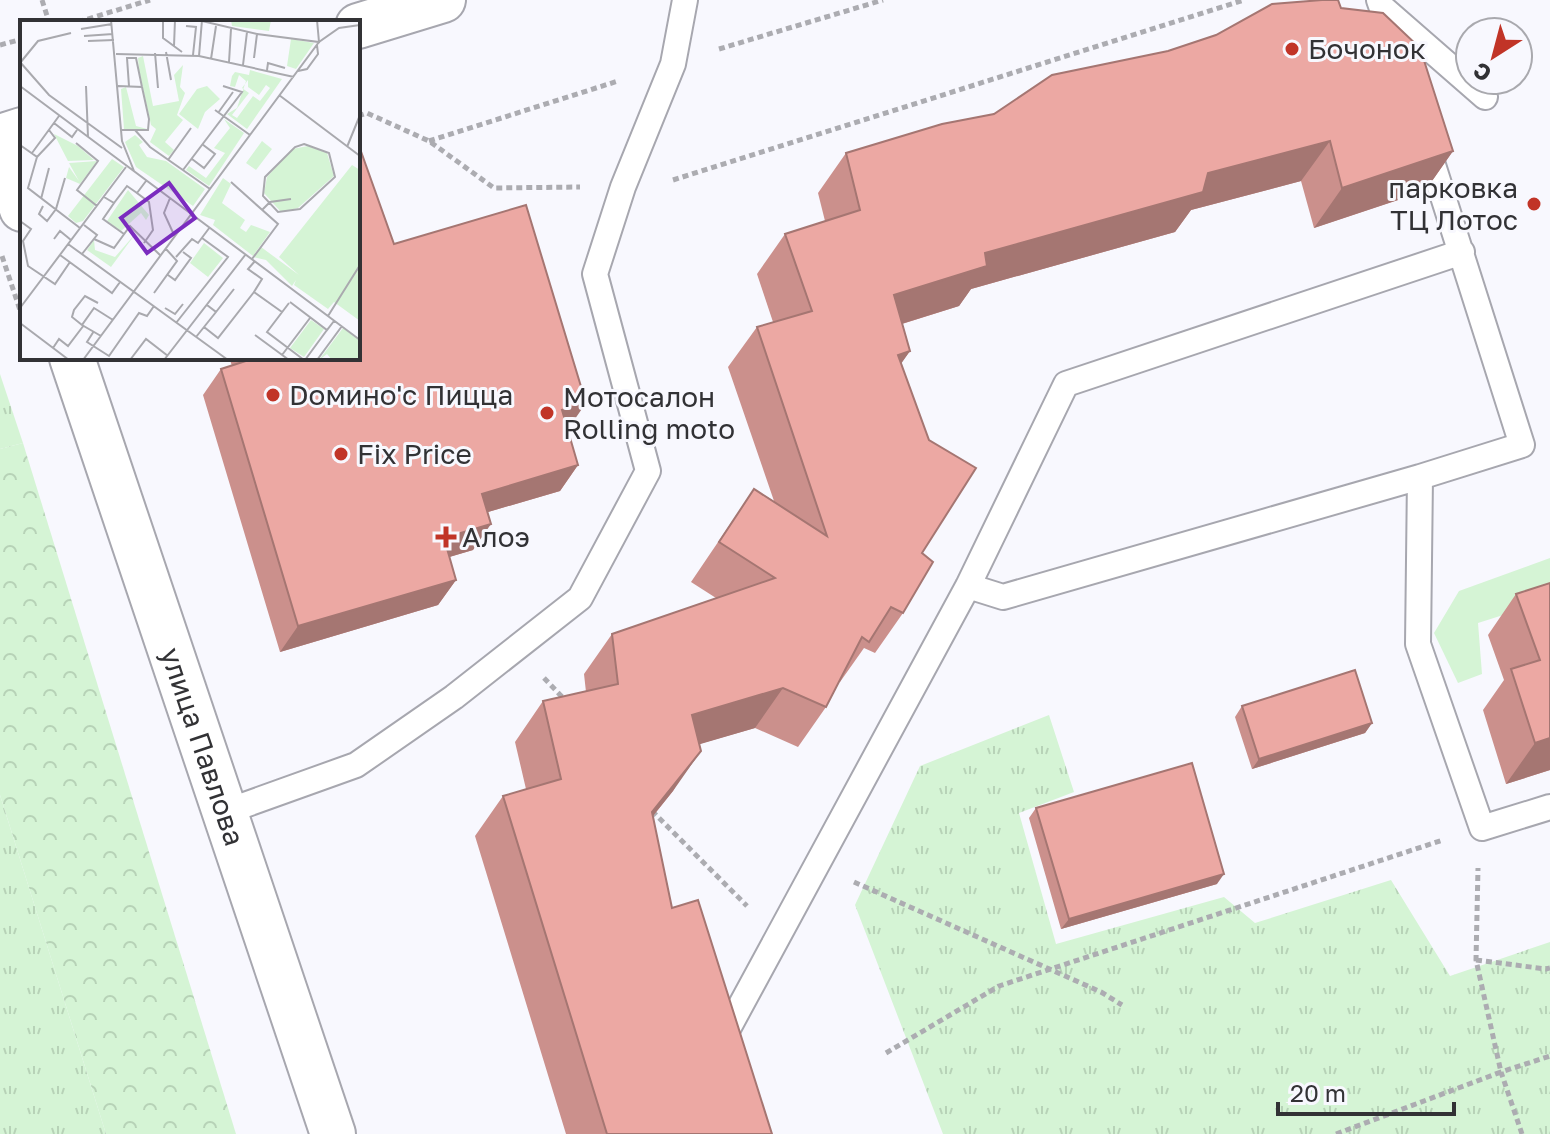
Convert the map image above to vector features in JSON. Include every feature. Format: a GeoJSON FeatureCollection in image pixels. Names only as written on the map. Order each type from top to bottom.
{"type":"FeatureCollection","features":[{"type":"Feature","properties":{"kind":"street"},"geometry":{"type":"LineString","coordinates":[[360,25],[443,0]]}},
{"type":"Feature","properties":{"kind":"street"},"geometry":{"type":"LineString","coordinates":[[0,137],[20,131]]}},
{"type":"Feature","properties":{"kind":"street"},"geometry":{"type":"LineString","coordinates":[[0,145],[20,203]]}},
{"type":"Feature","properties":{"kind":"street","name":"улица Павлова"},"geometry":{"type":"LineString","coordinates":[[73,360],[333,1134]]}},
{"type":"Feature","properties":{"kind":"lane"},"geometry":{"type":"LineString","coordinates":[[225,812],[356,765],[454,697],[580,598],[648,471],[595,274],[623,187],[673,64],[685,0]]}},
{"type":"Feature","properties":{"kind":"lane"},"geometry":{"type":"LineString","coordinates":[[1381,4],[1401,65]]}},
{"type":"Feature","properties":{"kind":"lane"},"geometry":{"type":"LineString","coordinates":[[1381,4],[1485,97]]}},
{"type":"Feature","properties":{"kind":"lane"},"geometry":{"type":"LineString","coordinates":[[968,586],[1003,597],[1522,445],[1420,122]]}},
{"type":"Feature","properties":{"kind":"lane"},"geometry":{"type":"LineString","coordinates":[[732,1066],[723,1038],[968,586],[1066,384],[1462,252]]}},
{"type":"Feature","properties":{"kind":"lane"},"geometry":{"type":"LineString","coordinates":[[1420,477],[1418,644],[1482,828],[1550,807]]}},
{"type":"Feature","properties":{"kind":"path"},"geometry":{"type":"LineString","coordinates":[[42,0],[48,20]]}},
{"type":"Feature","properties":{"kind":"path"},"geometry":{"type":"LineString","coordinates":[[85,20],[150,0]]}},
{"type":"Feature","properties":{"kind":"path"},"geometry":{"type":"LineString","coordinates":[[360,115],[367,113],[429,141],[494,188],[652,186],[1244,0]]}},
{"type":"Feature","properties":{"kind":"path"},"geometry":{"type":"LineString","coordinates":[[0,45],[20,40]]}},
{"type":"Feature","properties":{"kind":"path"},"geometry":{"type":"LineString","coordinates":[[0,251],[20,310]]}},
{"type":"Feature","properties":{"kind":"path"},"geometry":{"type":"LineString","coordinates":[[515,649],[568,703]]}},
{"type":"Feature","properties":{"kind":"path"},"geometry":{"type":"LineString","coordinates":[[651,810],[778,936]]}},
{"type":"Feature","properties":{"kind":"path"},"geometry":{"type":"LineString","coordinates":[[886,1053],[999,986],[1482,828]]}},
{"type":"Feature","properties":{"kind":"path"},"geometry":{"type":"LineString","coordinates":[[816,865],[1049,968],[1122,1005]]}},
{"type":"Feature","properties":{"kind":"path"},"geometry":{"type":"LineString","coordinates":[[1478,866],[1476,960],[1501,1072],[1522,1134]]}},
{"type":"Feature","properties":{"kind":"path"},"geometry":{"type":"LineString","coordinates":[[1476,960],[1550,968]]}},
{"type":"Feature","properties":{"kind":"path"},"geometry":{"type":"LineString","coordinates":[[1336,1134],[1550,1056]]}},
{"type":"Feature","properties":{"kind":"green space"},"geometry":{"type":"Polygon","coordinates":[[[0,374],[23,443],[0,449],[0,374]]]}},
{"type":"Feature","properties":{"kind":"green space"},"geometry":{"type":"Polygon","coordinates":[[[23,443],[236,1134],[106,1134],[0,795],[0,449],[23,443]]]}},
{"type":"Feature","properties":{"kind":"green space"},"geometry":{"type":"Polygon","coordinates":[[[1550,558],[1550,600],[1478,623],[1482,674],[1458,683],[1434,633],[1459,591],[1550,558]]]}},
{"type":"Feature","properties":{"kind":"green space"},"geometry":{"type":"Polygon","coordinates":[[[1049,715],[1074,792],[1019,813],[1056,944],[1224,897],[1255,923],[1391,880],[1450,976],[1550,942],[1550,1134],[943,1134],[855,905],[920,766],[1049,715]]]}},
{"type":"Feature","properties":{"kind":"green space"},"geometry":{"type":"Polygon","coordinates":[[[0,795],[106,1134],[0,1134],[0,795]]]}},
{"type":"Feature","properties":{"kind":"building"},"geometry":{"type":"Polygon","coordinates":[[[1338,0],[1341,8],[1383,13],[1420,48],[1453,151],[1342,188],[1330,141],[1208,173],[1203,192],[985,253],[987,266],[894,295],[910,351],[898,355],[929,440],[976,468],[922,553],[933,562],[903,613],[891,607],[869,642],[862,637],[826,707],[783,688],[692,715],[701,751],[652,812],[672,908],[698,900],[772,1134],[607,1134],[503,796],[561,779],[543,701],[618,684],[612,634],[775,578],[719,542],[754,489],[827,536],[757,327],[812,311],[785,234],[860,210],[846,153],[942,124],[994,114],[1052,75],[1168,51],[1216,35],[1272,4],[1338,0]]]}},
{"type":"Feature","properties":{"kind":"building"},"geometry":{"type":"Polygon","coordinates":[[[360,149],[394,244],[526,205],[586,403],[562,410],[578,465],[482,494],[491,524],[444,538],[456,580],[298,626],[221,369],[249,360],[360,360],[360,149]]]}},
{"type":"Feature","properties":{"kind":"building"},"geometry":{"type":"Polygon","coordinates":[[[1550,583],[1550,738],[1535,743],[1511,669],[1540,660],[1516,594],[1550,583]]]}},
{"type":"Feature","properties":{"kind":"building"},"geometry":{"type":"Polygon","coordinates":[[[1355,670],[1372,723],[1259,759],[1242,706],[1355,670]]]}},
{"type":"Feature","properties":{"kind":"building"},"geometry":{"type":"Polygon","coordinates":[[[1192,763],[1224,874],[1069,919],[1036,808],[1192,763]]]}},
{"type":"Feature","properties":{"kind":"place","name":"Бочонок"},"geometry":{"type":"Point","coordinates":[1292,49]}},
{"type":"Feature","properties":{"kind":"place","name":"парковка ТЦ Лотос"},"geometry":{"type":"Point","coordinates":[1534,204]}},
{"type":"Feature","properties":{"kind":"place","name":"Doмино'с Пицца"},"geometry":{"type":"Point","coordinates":[273,395]}},
{"type":"Feature","properties":{"kind":"place","name":"Мотосалон Rolling moto"},"geometry":{"type":"Point","coordinates":[547,413]}},
{"type":"Feature","properties":{"kind":"place","name":"Fix Price"},"geometry":{"type":"Point","coordinates":[341,454]}},
{"type":"Feature","properties":{"kind":"place","name":"Алоэ"},"geometry":{"type":"Point","coordinates":[446,537]}}]}
